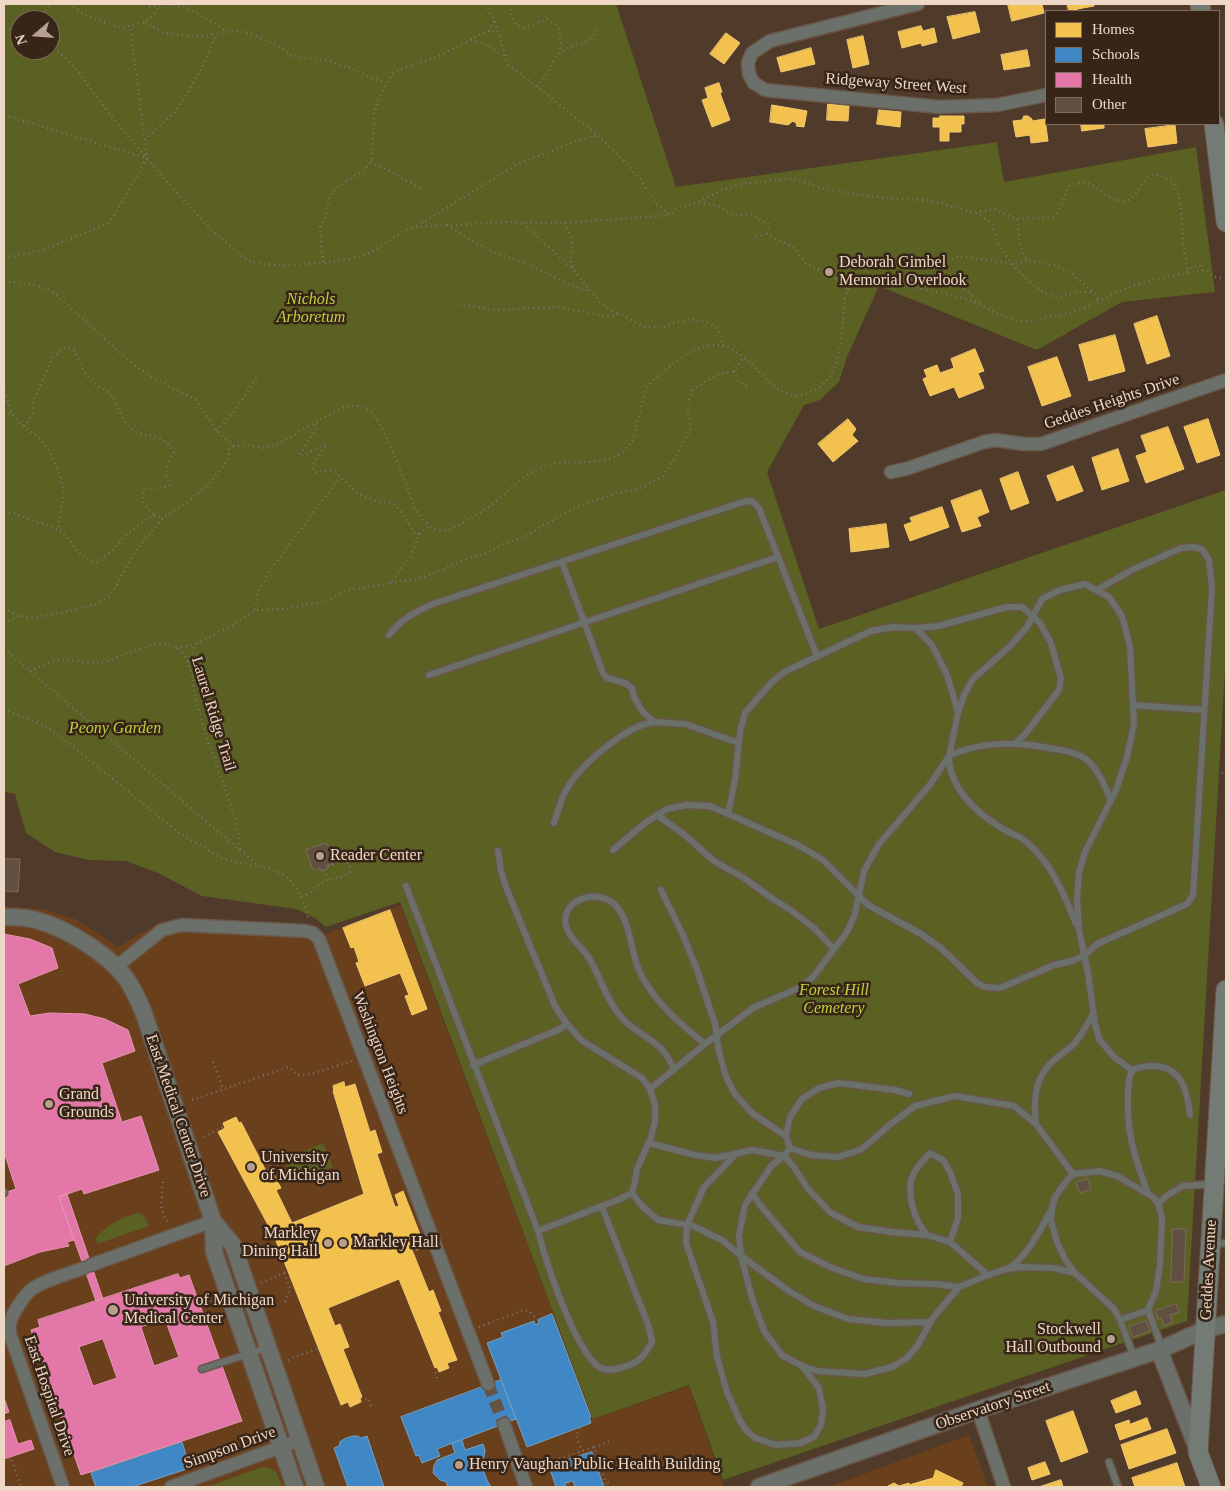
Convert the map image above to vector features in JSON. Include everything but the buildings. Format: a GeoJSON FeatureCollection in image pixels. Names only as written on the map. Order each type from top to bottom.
{"type":"FeatureCollection","features":[{"type":"Feature","properties":{"kind":"main road"},"geometry":{"type":"LineString","coordinates":[[1214,125],[1224,176],[1226,222]]}},
{"type":"Feature","properties":{"kind":"main road","name":"Geddes Avenue"},"geometry":{"type":"LineString","coordinates":[[1210,1487],[1198,1452],[1206,1329],[1218,1243],[1226,1001]]}},
{"type":"Feature","properties":{"kind":"street","name":"Ridgeway Street West"},"geometry":{"type":"LineString","coordinates":[[918,4],[770,41],[752,53],[748,63],[749,74],[754,83],[765,90],[940,107],[997,105],[1045,95]]}},
{"type":"Feature","properties":{"kind":"street","name":"Geddes Heights Drive"},"geometry":{"type":"LineString","coordinates":[[891,472],[906,469],[984,442],[995,440],[1041,444],[1226,380]]}},
{"type":"Feature","properties":{"kind":"street","name":"East Medical Center Drive"},"geometry":{"type":"LineString","coordinates":[[4,917],[31,919],[50,925],[89,945],[116,967],[129,982],[143,1011],[213,1221],[214,1252],[295,1487]]}},
{"type":"Feature","properties":{"kind":"street"},"geometry":{"type":"LineString","coordinates":[[116,967],[162,930],[182,925],[305,931]]}},
{"type":"Feature","properties":{"kind":"street","name":"Washington Heights"},"geometry":{"type":"LineString","coordinates":[[305,931],[313,933],[319,939],[324,949],[488,1384]]}},
{"type":"Feature","properties":{"kind":"street","name":"East Medical Center Drive"},"geometry":{"type":"LineString","coordinates":[[213,1221],[233,1246],[316,1487]]}},
{"type":"Feature","properties":{"kind":"street","name":"East Hospital Drive"},"geometry":{"type":"LineString","coordinates":[[63,1487],[11,1337],[9,1330],[10,1320],[24,1297],[32,1289],[45,1282],[213,1221]]}},
{"type":"Feature","properties":{"kind":"street","name":"Observatory Street"},"geometry":{"type":"LineString","coordinates":[[760,1487],[978,1410],[1176,1344],[1206,1329],[1226,1324]]}},
{"type":"Feature","properties":{"kind":"street"},"geometry":{"type":"LineString","coordinates":[[1161,1349],[1198,1452]]}},
{"type":"Feature","properties":{"kind":"street"},"geometry":{"type":"LineString","coordinates":[[978,1410],[1004,1487]]}},
{"type":"Feature","properties":{"kind":"street"},"geometry":{"type":"LineString","coordinates":[[504,1424],[526,1487]]}},
{"type":"Feature","properties":{"kind":"street","name":"Simpson Drive"},"geometry":{"type":"LineString","coordinates":[[171,1487],[300,1440]]}},
{"type":"Feature","properties":{"kind":"lane"},"geometry":{"type":"LineString","coordinates":[[389,636],[399,623],[413,613],[433,604],[752,500],[759,508],[817,656]]}},
{"type":"Feature","properties":{"kind":"lane"},"geometry":{"type":"LineString","coordinates":[[613,850],[645,823],[667,809],[687,805],[710,806],[798,845],[823,860],[868,905],[921,934],[941,948],[977,983],[985,987],[1000,988],[1054,965],[1072,961],[1085,955],[1097,944],[1187,904],[1193,895],[1212,588],[1209,560],[1202,549],[1192,547],[1181,548],[1132,570],[1097,590]]}},
{"type":"Feature","properties":{"kind":"lane"},"geometry":{"type":"LineString","coordinates":[[429,675],[778,557]]}},
{"type":"Feature","properties":{"kind":"lane"},"geometry":{"type":"LineString","coordinates":[[562,562],[605,676],[632,688],[634,697],[642,711],[654,722]]}},
{"type":"Feature","properties":{"kind":"lane"},"geometry":{"type":"LineString","coordinates":[[1079,930],[1077,899],[1079,872],[1085,852],[1116,790],[1127,757],[1134,724],[1130,647],[1122,616],[1109,597],[1085,584],[1060,590],[1042,599],[1027,627],[1010,646],[973,679],[958,712],[949,756],[949,767],[963,795],[978,811],[1001,828],[1022,838],[1042,858],[1068,904],[1079,930],[1085,955],[1097,1031],[1103,1044],[1114,1057],[1133,1071]]}},
{"type":"Feature","properties":{"kind":"lane"},"geometry":{"type":"LineString","coordinates":[[728,814],[745,713],[770,683],[784,672],[872,631],[893,627],[916,628],[938,626],[1007,607],[1022,607],[1040,623],[1051,643],[1061,679],[1059,690],[1016,743]]}},
{"type":"Feature","properties":{"kind":"lane"},"geometry":{"type":"LineString","coordinates":[[916,628],[932,646],[947,675],[958,712]]}},
{"type":"Feature","properties":{"kind":"lane"},"geometry":{"type":"LineString","coordinates":[[1134,705],[1204,710]]}},
{"type":"Feature","properties":{"kind":"lane"},"geometry":{"type":"LineString","coordinates":[[554,823],[564,793],[589,762],[607,747],[642,724],[654,722],[685,724],[739,743]]}},
{"type":"Feature","properties":{"kind":"lane"},"geometry":{"type":"LineString","coordinates":[[650,1089],[716,1035],[754,1008],[801,987],[813,977],[847,932],[855,914],[864,871],[879,844],[929,786],[949,756],[960,751],[996,744],[1016,743],[1026,743],[1066,751],[1087,759],[1097,772],[1111,800]]}},
{"type":"Feature","properties":{"kind":"lane"},"geometry":{"type":"LineString","coordinates":[[657,815],[686,836],[714,861],[744,878],[800,917],[815,929],[834,949]]}},
{"type":"Feature","properties":{"kind":"lane"},"geometry":{"type":"LineString","coordinates":[[498,851],[501,871],[507,890],[555,1006],[581,1040],[642,1078],[650,1089],[655,1105],[655,1122],[649,1143],[637,1170],[632,1193],[538,1231]]}},
{"type":"Feature","properties":{"kind":"lane"},"geometry":{"type":"LineString","coordinates":[[406,886],[538,1231],[546,1260],[569,1318],[580,1342],[590,1357],[600,1368],[614,1370],[636,1363],[645,1355],[652,1342],[602,1206]]}},
{"type":"Feature","properties":{"kind":"lane"},"geometry":{"type":"LineString","coordinates":[[661,890],[696,967],[715,1024],[719,1052],[726,1077],[735,1094],[752,1113],[786,1136]]}},
{"type":"Feature","properties":{"kind":"lane"},"geometry":{"type":"LineString","coordinates":[[674,1070],[671,1061],[660,1047],[629,1025],[616,1011],[586,953],[572,938],[566,928],[565,920],[571,905],[586,896],[609,900],[617,907],[625,920],[637,966],[648,986],[672,1015],[705,1044]]}},
{"type":"Feature","properties":{"kind":"lane"},"geometry":{"type":"LineString","coordinates":[[1036,1124],[1034,1108],[1037,1088],[1042,1074],[1052,1062],[1075,1042],[1093,1014]]}},
{"type":"Feature","properties":{"kind":"lane"},"geometry":{"type":"LineString","coordinates":[[474,1065],[558,1030],[567,1024]]}},
{"type":"Feature","properties":{"kind":"lane"},"geometry":{"type":"LineString","coordinates":[[1148,1193],[1137,1165],[1128,1130],[1129,1080],[1133,1071],[1136,1068],[1159,1066],[1172,1071],[1185,1088],[1190,1115]]}},
{"type":"Feature","properties":{"kind":"lane"},"geometry":{"type":"LineString","coordinates":[[790,1148],[786,1136],[790,1117],[802,1099],[819,1088],[839,1083],[895,1090],[909,1094]]}},
{"type":"Feature","properties":{"kind":"lane"},"geometry":{"type":"LineString","coordinates":[[790,1148],[811,1155],[838,1157],[860,1150],[914,1106],[955,1096],[1014,1106],[1036,1124],[1073,1174]]}},
{"type":"Feature","properties":{"kind":"lane"},"geometry":{"type":"LineString","coordinates":[[649,1143],[695,1155],[716,1158],[752,1150],[784,1156],[794,1167],[808,1189],[831,1213],[858,1227],[927,1235],[950,1242],[988,1275]]}},
{"type":"Feature","properties":{"kind":"lane"},"geometry":{"type":"LineString","coordinates":[[790,1148],[784,1156],[772,1165],[745,1205],[739,1236],[741,1256],[752,1298],[764,1331],[782,1355],[802,1366],[817,1370],[865,1374],[892,1367],[907,1358],[918,1345],[944,1304],[959,1287],[1011,1267],[1018,1261],[1039,1233],[1052,1208]]}},
{"type":"Feature","properties":{"kind":"lane"},"geometry":{"type":"LineString","coordinates":[[927,1235],[920,1228],[915,1217],[910,1193],[912,1177],[916,1168],[930,1152],[944,1161],[958,1194],[958,1218],[950,1242]]}},
{"type":"Feature","properties":{"kind":"lane"},"geometry":{"type":"LineString","coordinates":[[735,1155],[704,1187],[687,1225],[686,1243],[712,1322],[717,1357],[727,1392],[740,1421],[754,1438],[776,1445],[800,1443],[814,1437],[821,1425],[823,1409],[819,1388],[802,1366]]}},
{"type":"Feature","properties":{"kind":"lane"},"geometry":{"type":"LineString","coordinates":[[1134,1358],[1114,1309],[1075,1273],[1065,1259],[1057,1242],[1051,1221],[1052,1208],[1055,1197],[1073,1174],[1100,1171],[1117,1176],[1148,1193],[1158,1203],[1162,1218],[1160,1265],[1156,1291],[1148,1310],[1161,1349]]}},
{"type":"Feature","properties":{"kind":"lane"},"geometry":{"type":"LineString","coordinates":[[1158,1203],[1183,1186],[1220,1184]]}},
{"type":"Feature","properties":{"kind":"lane"},"geometry":{"type":"LineString","coordinates":[[632,1193],[641,1205],[658,1220],[693,1226],[722,1240],[789,1291],[814,1306],[848,1319],[887,1323],[931,1322]]}},
{"type":"Feature","properties":{"kind":"lane"},"geometry":{"type":"LineString","coordinates":[[752,1193],[760,1206],[800,1252],[830,1267],[863,1279],[959,1287]]}},
{"type":"Feature","properties":{"kind":"lane"},"geometry":{"type":"LineString","coordinates":[[1003,1270],[1035,1267],[1061,1269],[1075,1273]]}},
{"type":"Feature","properties":{"kind":"lane"},"geometry":{"type":"LineString","coordinates":[[1120,1320],[1148,1310]]}},
{"type":"Feature","properties":{"kind":"lane"},"geometry":{"type":"LineString","coordinates":[[202,1369],[268,1347]]}},
{"type":"Feature","properties":{"kind":"lane"},"geometry":{"type":"LineString","coordinates":[[1109,1462],[1118,1487]]}},
{"type":"Feature","properties":{"kind":"path"},"geometry":{"type":"LineString","coordinates":[[69,4],[87,16],[120,28],[145,22],[153,16],[160,4]]}},
{"type":"Feature","properties":{"kind":"path"},"geometry":{"type":"LineString","coordinates":[[145,4],[150,8],[160,4],[170,4],[184,8],[214,22],[227,32]]}},
{"type":"Feature","properties":{"kind":"path"},"geometry":{"type":"LineString","coordinates":[[487,4],[495,22],[506,60]]}},
{"type":"Feature","properties":{"kind":"path"},"geometry":{"type":"LineString","coordinates":[[510,4],[515,24],[523,28],[547,19],[558,26],[561,42],[560,53]]}},
{"type":"Feature","properties":{"kind":"path"},"geometry":{"type":"LineString","coordinates":[[145,22],[162,32],[174,35],[205,36],[240,31],[260,37],[292,56],[326,60],[386,82]]}},
{"type":"Feature","properties":{"kind":"path"},"geometry":{"type":"LineString","coordinates":[[324,262],[320,226],[325,216],[330,196],[337,187],[365,170],[372,158],[374,112],[386,82],[392,74],[399,70],[436,57],[488,31],[495,22]]}},
{"type":"Feature","properties":{"kind":"path"},"geometry":{"type":"LineString","coordinates":[[4,258],[43,250],[107,224],[147,158],[130,26]]}},
{"type":"Feature","properties":{"kind":"path"},"geometry":{"type":"LineString","coordinates":[[537,87],[560,53],[574,44],[584,42],[594,35],[599,28]]}},
{"type":"Feature","properties":{"kind":"path"},"geometry":{"type":"LineString","coordinates":[[488,31],[498,32]]}},
{"type":"Feature","properties":{"kind":"path"},"geometry":{"type":"LineString","coordinates":[[145,140],[177,110],[201,70],[216,34]]}},
{"type":"Feature","properties":{"kind":"path"},"geometry":{"type":"LineString","coordinates":[[469,40],[486,44],[515,70],[597,134],[640,179],[654,200],[670,215]]}},
{"type":"Feature","properties":{"kind":"path"},"geometry":{"type":"LineString","coordinates":[[60,52],[73,64],[127,137],[163,178],[212,231],[245,258],[253,262],[262,264],[324,262],[369,253],[407,229],[416,227],[505,222],[565,222],[670,215],[679,207],[699,202],[721,190],[743,184],[794,178],[821,188],[894,199],[929,200],[976,213],[991,223],[999,246],[1029,282],[1040,291],[1050,296],[1061,298],[1075,293],[1094,293]]}},
{"type":"Feature","properties":{"kind":"path"},"geometry":{"type":"LineString","coordinates":[[4,115],[147,158]]}},
{"type":"Feature","properties":{"kind":"path"},"geometry":{"type":"LineString","coordinates":[[416,227],[514,166],[597,134]]}},
{"type":"Feature","properties":{"kind":"path"},"geometry":{"type":"LineString","coordinates":[[370,162],[420,188]]}},
{"type":"Feature","properties":{"kind":"path"},"geometry":{"type":"LineString","coordinates":[[976,213],[994,210],[1017,219],[1052,217],[1057,213],[1063,202],[1068,187],[1075,183],[1084,182],[1095,186],[1112,199],[1121,202],[1133,198],[1147,178],[1153,174],[1161,175],[1174,184],[1181,206],[1183,244],[1188,264],[1186,273]]}},
{"type":"Feature","properties":{"kind":"path"},"geometry":{"type":"LineString","coordinates":[[699,202],[718,206],[734,216],[747,213],[761,221],[768,222],[767,234]]}},
{"type":"Feature","properties":{"kind":"path"},"geometry":{"type":"LineString","coordinates":[[1017,219],[1020,243],[1024,256],[1028,260]]}},
{"type":"Feature","properties":{"kind":"path"},"geometry":{"type":"LineString","coordinates":[[565,222],[572,240],[570,261],[590,291],[610,310],[622,314],[646,327],[660,328],[676,322],[694,319],[708,323],[718,329],[723,347]]}},
{"type":"Feature","properties":{"kind":"path"},"geometry":{"type":"LineString","coordinates":[[522,223],[577,274]]}},
{"type":"Feature","properties":{"kind":"path"},"geometry":{"type":"LineString","coordinates":[[447,225],[473,242],[496,253],[526,263],[567,284],[590,291]]}},
{"type":"Feature","properties":{"kind":"path"},"geometry":{"type":"LineString","coordinates":[[756,237],[767,234],[794,248],[806,264],[829,272],[847,290]]}},
{"type":"Feature","properties":{"kind":"path"},"geometry":{"type":"LineString","coordinates":[[921,290],[936,277],[945,262],[958,256],[1014,264],[1028,260],[1053,265],[1072,273],[1094,293],[1098,301]]}},
{"type":"Feature","properties":{"kind":"path"},"geometry":{"type":"LineString","coordinates":[[1186,273],[1191,267],[1200,266],[1203,271]]}},
{"type":"Feature","properties":{"kind":"path"},"geometry":{"type":"LineString","coordinates":[[4,608],[18,616],[30,618],[97,604],[110,596],[137,549],[163,518],[210,484],[228,460],[229,449],[234,446],[246,445],[262,448],[276,445],[345,406],[358,406],[368,410],[381,425],[416,509],[437,530],[450,530],[475,516],[540,468],[560,462],[584,463],[613,459],[632,444],[648,386],[667,369],[700,347],[716,346],[732,349],[744,356],[772,385],[784,393],[804,394],[821,387],[833,373],[839,352],[847,290],[851,286],[860,283],[873,282],[972,301],[1006,317],[1020,321],[1062,316],[1121,290],[1186,273],[1206,270],[1216,277],[1226,279]]}},
{"type":"Feature","properties":{"kind":"path"},"geometry":{"type":"LineString","coordinates":[[936,277],[944,278],[969,292],[986,307]]}},
{"type":"Feature","properties":{"kind":"path"},"geometry":{"type":"LineString","coordinates":[[4,282],[27,283],[53,292],[133,364],[153,378],[196,400],[217,431],[234,446]]}},
{"type":"Feature","properties":{"kind":"path"},"geometry":{"type":"LineString","coordinates":[[459,304],[492,310],[558,308],[606,316],[622,314]]}},
{"type":"Feature","properties":{"kind":"path"},"geometry":{"type":"LineString","coordinates":[[24,426],[32,415],[34,399],[52,358],[65,348],[74,350],[82,368],[93,382],[108,390],[129,426],[144,435],[159,437],[170,445],[174,452],[167,464],[165,475],[170,485],[162,488],[144,489],[142,496],[144,507],[154,515],[163,518]]}},
{"type":"Feature","properties":{"kind":"path"},"geometry":{"type":"LineString","coordinates":[[176,648],[196,644],[237,623],[255,610],[286,609],[326,600],[348,590],[423,578],[524,537],[576,507],[617,493],[641,488],[663,476],[673,461],[690,428],[687,407],[693,389],[717,375],[734,372],[744,356]]}},
{"type":"Feature","properties":{"kind":"path"},"geometry":{"type":"LineString","coordinates":[[734,372],[738,381],[750,388]]}},
{"type":"Feature","properties":{"kind":"path"},"geometry":{"type":"LineString","coordinates":[[217,431],[236,409],[257,377]]}},
{"type":"Feature","properties":{"kind":"path"},"geometry":{"type":"LineString","coordinates":[[4,386],[12,412],[18,421],[42,441],[56,465],[64,491],[64,505],[58,522],[58,530]]}},
{"type":"Feature","properties":{"kind":"path"},"geometry":{"type":"LineString","coordinates":[[4,413],[12,412]]}},
{"type":"Feature","properties":{"kind":"path"},"geometry":{"type":"LineString","coordinates":[[315,424],[317,428],[299,455],[303,456],[319,447],[327,446],[316,460],[313,470],[316,472],[333,470],[358,494],[377,501],[393,503],[400,510],[414,534],[419,534]]}},
{"type":"Feature","properties":{"kind":"path"},"geometry":{"type":"LineString","coordinates":[[255,610],[258,593],[268,573],[340,477]]}},
{"type":"Feature","properties":{"kind":"path"},"geometry":{"type":"LineString","coordinates":[[4,512],[13,512],[58,530],[66,535],[79,554],[87,560],[96,563],[108,556],[127,535],[154,515]]}},
{"type":"Feature","properties":{"kind":"path"},"geometry":{"type":"LineString","coordinates":[[390,583],[410,558],[419,534],[430,525]]}},
{"type":"Feature","properties":{"kind":"path"},"geometry":{"type":"LineString","coordinates":[[4,623],[18,616]]}},
{"type":"Feature","properties":{"kind":"path","name":"Laurel Ridge Trail"},"geometry":{"type":"LineString","coordinates":[[30,671],[63,659],[98,664],[140,648],[161,644],[176,648],[182,652],[188,662],[200,717],[233,813],[239,837],[240,851]]}},
{"type":"Feature","properties":{"kind":"path"},"geometry":{"type":"LineString","coordinates":[[188,662],[196,644]]}},
{"type":"Feature","properties":{"kind":"path"},"geometry":{"type":"LineString","coordinates":[[4,649],[260,867]]}},
{"type":"Feature","properties":{"kind":"path"},"geometry":{"type":"LineString","coordinates":[[4,709],[47,727],[179,833],[223,859],[277,871],[292,881],[301,896],[308,917],[305,931]]}},
{"type":"Feature","properties":{"kind":"path"},"geometry":{"type":"LineString","coordinates":[[328,880],[326,868],[344,862],[352,851]]}},
{"type":"Feature","properties":{"kind":"path"},"geometry":{"type":"LineString","coordinates":[[301,896],[313,891],[317,885],[350,872],[350,867],[344,862]]}},
{"type":"Feature","properties":{"kind":"path"},"geometry":{"type":"LineString","coordinates":[[192,1100],[289,1066],[297,1075],[311,1074],[355,1060]]}},
{"type":"Feature","properties":{"kind":"path"},"geometry":{"type":"LineString","coordinates":[[213,1062],[223,1089]]}},
{"type":"Feature","properties":{"kind":"path"},"geometry":{"type":"LineString","coordinates":[[204,1136],[224,1126]]}},
{"type":"Feature","properties":{"kind":"path"},"geometry":{"type":"LineString","coordinates":[[163,1182],[160,1206],[166,1220],[169,1222]]}},
{"type":"Feature","properties":{"kind":"path"},"geometry":{"type":"LineString","coordinates":[[255,1285],[288,1271]]}},
{"type":"Feature","properties":{"kind":"path"},"geometry":{"type":"LineString","coordinates":[[284,1273],[290,1288],[285,1302]]}},
{"type":"Feature","properties":{"kind":"path"},"geometry":{"type":"LineString","coordinates":[[477,1328],[524,1310],[530,1312],[536,1318]]}},
{"type":"Feature","properties":{"kind":"path"},"geometry":{"type":"LineString","coordinates":[[282,1363],[319,1348]]}},
{"type":"Feature","properties":{"kind":"path"},"geometry":{"type":"LineString","coordinates":[[437,1378],[434,1371],[438,1370]]}},
{"type":"Feature","properties":{"kind":"path"},"geometry":{"type":"LineString","coordinates":[[361,1401],[368,1398],[371,1406]]}},
{"type":"Feature","properties":{"kind":"path"},"geometry":{"type":"LineString","coordinates":[[580,1428],[576,1436],[582,1451]]}},
{"type":"Feature","properties":{"kind":"path"},"geometry":{"type":"LineString","coordinates":[[531,1469],[610,1441]]}},
{"type":"Feature","properties":{"kind":"path"},"geometry":{"type":"LineString","coordinates":[[594,1447],[604,1484],[607,1487]]}},
{"type":"Feature","properties":{"kind":"path"},"geometry":{"type":"LineString","coordinates":[[4,1460],[11,1458],[21,1487]]}},
{"type":"Feature","properties":{"kind":"path"},"geometry":{"type":"LineString","coordinates":[[604,1484],[612,1481]]}},
{"type":"Feature","properties":{"kind":"path"},"geometry":{"type":"LineString","coordinates":[[568,1483],[570,1487]]}},
{"type":"Feature","properties":{"kind":"shaded area","name":"University of Michigan"},"geometry":{"type":"Polygon","coordinates":[[[400,905],[593,1419],[689,1386],[724,1487],[4,1487],[4,906],[47,910],[78,920],[118,947],[158,923],[191,918],[303,925],[323,935],[400,905]]]}},
{"type":"Feature","properties":{"kind":"shaded area"},"geometry":{"type":"Polygon","coordinates":[[[969,1435],[988,1487],[828,1487],[969,1435]]]}},
{"type":"Feature","properties":{"kind":"green space"},"geometry":{"type":"Polygon","coordinates":[[[4,4],[616,4],[676,187],[997,142],[1004,182],[1196,147],[1215,292],[1122,302],[1037,350],[879,286],[847,357],[839,382],[820,400],[804,405],[767,472],[819,629],[1226,490],[1226,652],[1187,1321],[723,1480],[689,1385],[593,1419],[400,902],[326,927],[315,918],[296,909],[202,896],[158,873],[126,861],[89,860],[55,852],[26,833],[15,794],[4,792],[4,4]]]}},
{"type":"Feature","properties":{"kind":"green space"},"geometry":{"type":"Polygon","coordinates":[[[323,1143],[333,1167],[294,1183],[284,1159],[323,1143]]]}},
{"type":"Feature","properties":{"kind":"green space"},"geometry":{"type":"Polygon","coordinates":[[[137,1213],[144,1216],[149,1226],[97,1244],[96,1238],[110,1225],[137,1213]]]}},
{"type":"Feature","properties":{"kind":"green space"},"geometry":{"type":"Polygon","coordinates":[[[267,1467],[276,1472],[283,1487],[206,1487],[260,1468],[267,1467]]]}},
{"type":"Feature","properties":{"kind":"tunnel"},"geometry":{"type":"LineString","coordinates":[[488,1384],[504,1424]]}},
{"type":"Feature","properties":{"kind":"place","name":"Deborah Gimbel Memorial Overlook"},"geometry":{"type":"Point","coordinates":[829,272]}},
{"type":"Feature","properties":{"kind":"place","name":"Reader Center"},"geometry":{"type":"Point","coordinates":[320,856]}},
{"type":"Feature","properties":{"kind":"place","name":"Grand Grounds"},"geometry":{"type":"Point","coordinates":[49,1104]}},
{"type":"Feature","properties":{"kind":"place","name":"University of Michigan"},"geometry":{"type":"Point","coordinates":[251,1167]}},
{"type":"Feature","properties":{"kind":"place","name":"Markley Dining Hall"},"geometry":{"type":"Point","coordinates":[328,1243]}},
{"type":"Feature","properties":{"kind":"place","name":"Markley Hall"},"geometry":{"type":"Point","coordinates":[343,1243]}},
{"type":"Feature","properties":{"kind":"place","name":"University of Michigan Medical Center"},"geometry":{"type":"Point","coordinates":[113,1310]}},
{"type":"Feature","properties":{"kind":"place","name":"Stockwell Hall Outbound"},"geometry":{"type":"Point","coordinates":[1111,1339]}},
{"type":"Feature","properties":{"kind":"place","name":"Henry Vaughan Public Health Building"},"geometry":{"type":"Point","coordinates":[459,1465]}},
{"type":"Feature","properties":{"kind":"park label","name":"Nichols Arboretum"},"geometry":{"type":"Point","coordinates":[311,309]}},
{"type":"Feature","properties":{"kind":"park label","name":"Peony Garden"},"geometry":{"type":"Point","coordinates":[115,729]}},
{"type":"Feature","properties":{"kind":"park label","name":"Forest Hill Cemetery"},"geometry":{"type":"Point","coordinates":[834,1000]}}]}
